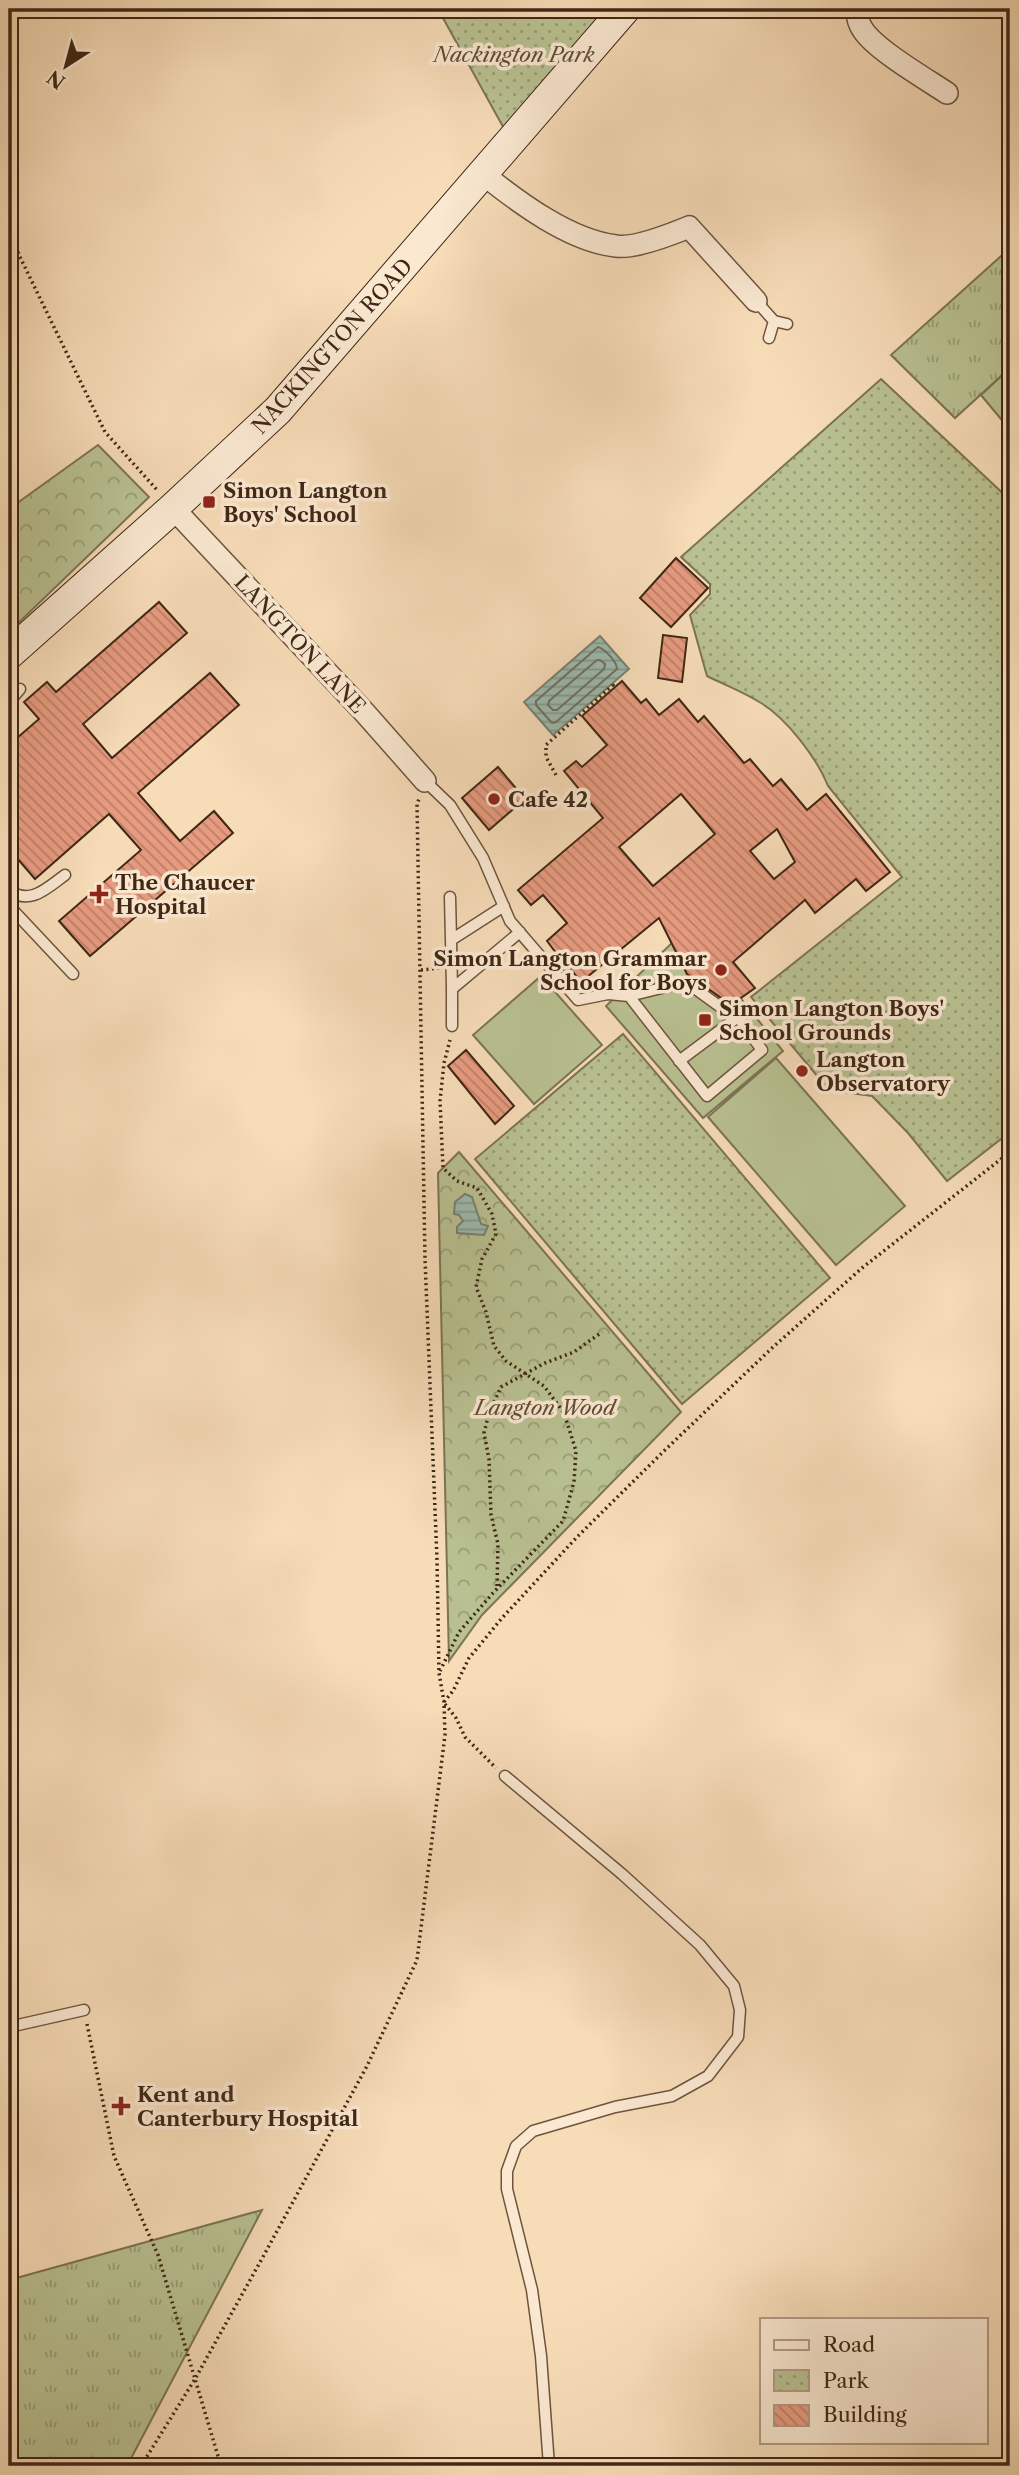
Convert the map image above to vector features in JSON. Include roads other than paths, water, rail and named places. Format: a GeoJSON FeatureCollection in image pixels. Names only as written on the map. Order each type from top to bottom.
{"type":"FeatureCollection","features":[{"type":"Feature","properties":{"kind":"main road","name":"NACKINGTON ROAD"},"geometry":{"type":"LineString","coordinates":[[9,654],[173,509],[278,411],[625,9]]}},
{"type":"Feature","properties":{"kind":"street"},"geometry":{"type":"LineString","coordinates":[[857,9],[858,21],[864,33],[901,63],[947,93]]}},
{"type":"Feature","properties":{"kind":"street"},"geometry":{"type":"LineString","coordinates":[[483,174],[522,205],[575,234],[617,247],[663,238],[689,227],[756,301]]}},
{"type":"Feature","properties":{"kind":"street","name":"LANGTON LANE"},"geometry":{"type":"LineString","coordinates":[[173,509],[365,713],[425,781]]}},
{"type":"Feature","properties":{"kind":"lane"},"geometry":{"type":"LineString","coordinates":[[756,301],[774,321],[787,324]]}},
{"type":"Feature","properties":{"kind":"lane"},"geometry":{"type":"LineString","coordinates":[[769,338],[774,321]]}},
{"type":"Feature","properties":{"kind":"lane"},"geometry":{"type":"LineString","coordinates":[[9,702],[20,689]]}},
{"type":"Feature","properties":{"kind":"lane"},"geometry":{"type":"LineString","coordinates":[[425,781],[450,805],[482,858],[510,921],[578,1000],[608,995],[629,996],[686,982],[719,1006]]}},
{"type":"Feature","properties":{"kind":"lane"},"geometry":{"type":"LineString","coordinates":[[65,875],[33,897],[13,893],[10,911],[45,950],[73,974]]}},
{"type":"Feature","properties":{"kind":"lane"},"geometry":{"type":"LineString","coordinates":[[450,897],[452,1026]]}},
{"type":"Feature","properties":{"kind":"lane"},"geometry":{"type":"LineString","coordinates":[[451,940],[504,906]]}},
{"type":"Feature","properties":{"kind":"lane"},"geometry":{"type":"LineString","coordinates":[[452,989],[520,932]]}},
{"type":"Feature","properties":{"kind":"lane"},"geometry":{"type":"LineString","coordinates":[[629,996],[679,1061],[707,1096],[762,1050],[738,1017],[679,1061]]}},
{"type":"Feature","properties":{"kind":"lane"},"geometry":{"type":"LineString","coordinates":[[505,1776],[622,1874],[700,1945],[734,1986],[740,2010],[738,2037],[708,2076],[672,2096],[615,2108],[533,2131],[516,2146],[507,2171],[508,2189],[532,2290],[541,2356],[549,2466]]}},
{"type":"Feature","properties":{"kind":"lane"},"geometry":{"type":"LineString","coordinates":[[9,2027],[85,2010]]}},
{"type":"Feature","properties":{"kind":"water"},"geometry":{"type":"Polygon","coordinates":[[[600,636],[629,669],[553,735],[524,702],[600,636]]]}},
{"type":"Feature","properties":{"kind":"water"},"geometry":{"type":"Polygon","coordinates":[[[465,1194],[472,1197],[481,1224],[488,1226],[484,1235],[457,1233],[457,1227],[463,1221],[459,1215],[454,1214],[455,1202],[465,1194]]]}},
{"type":"Feature","properties":{"kind":"place","name":"Simon Langton Boys' School"},"geometry":{"type":"Point","coordinates":[209,502]}},
{"type":"Feature","properties":{"kind":"place","name":"Cafe 42"},"geometry":{"type":"Point","coordinates":[494,799]}},
{"type":"Feature","properties":{"kind":"place","name":"The Chaucer Hospital"},"geometry":{"type":"Point","coordinates":[99,894]}},
{"type":"Feature","properties":{"kind":"place","name":"Simon Langton Grammar School for Boys"},"geometry":{"type":"Point","coordinates":[721,970]}},
{"type":"Feature","properties":{"kind":"place","name":"Simon Langton Boys' School Grounds"},"geometry":{"type":"Point","coordinates":[705,1020]}},
{"type":"Feature","properties":{"kind":"place","name":"Langton Observatory"},"geometry":{"type":"Point","coordinates":[802,1071]}},
{"type":"Feature","properties":{"kind":"place","name":"Kent and Canterbury Hospital"},"geometry":{"type":"Point","coordinates":[121,2106]}},
{"type":"Feature","properties":{"kind":"park label","name":"Nackington Park"},"geometry":{"type":"Point","coordinates":[514,54]}},
{"type":"Feature","properties":{"kind":"park label","name":"Langton Wood"},"geometry":{"type":"Point","coordinates":[545,1407]}}]}
